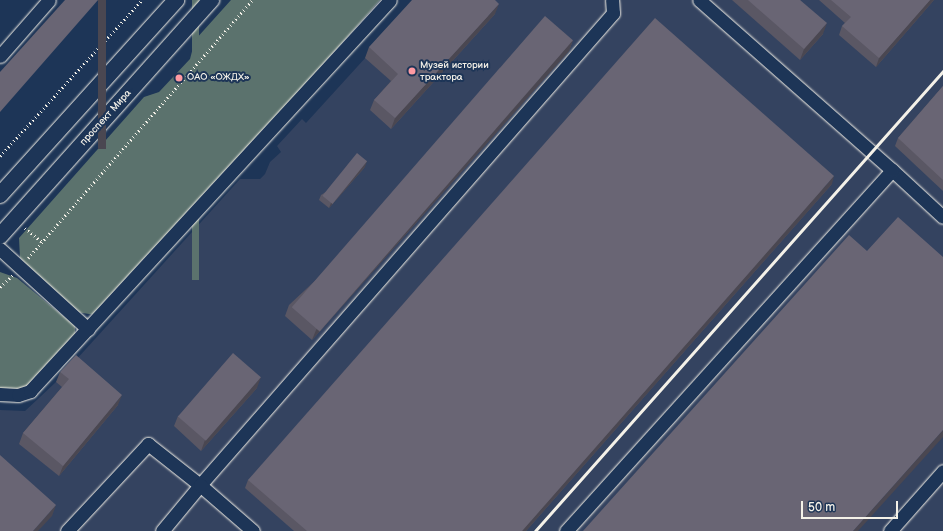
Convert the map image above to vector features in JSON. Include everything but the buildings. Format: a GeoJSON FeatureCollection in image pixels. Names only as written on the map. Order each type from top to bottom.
{"type":"FeatureCollection","features":[{"type":"Feature","properties":{"kind":"main road"},"geometry":{"type":"LineString","coordinates":[[0,196],[176,0]]}},
{"type":"Feature","properties":{"kind":"main road","name":"проспект Мира"},"geometry":{"type":"LineString","coordinates":[[0,236],[211,0]]}},
{"type":"Feature","properties":{"kind":"lane"},"geometry":{"type":"LineString","coordinates":[[0,56],[50,0]]}},
{"type":"Feature","properties":{"kind":"lane"},"geometry":{"type":"LineString","coordinates":[[0,394],[18,395],[30,391],[390,0]]}},
{"type":"Feature","properties":{"kind":"lane"},"geometry":{"type":"LineString","coordinates":[[162,531],[200,485],[614,13],[612,0]]}},
{"type":"Feature","properties":{"kind":"lane"},"geometry":{"type":"LineString","coordinates":[[699,0],[892,170],[943,217]]}},
{"type":"Feature","properties":{"kind":"lane"},"geometry":{"type":"LineString","coordinates":[[566,531],[892,170]]}},
{"type":"Feature","properties":{"kind":"lane"},"geometry":{"type":"LineString","coordinates":[[0,249],[88,329]]}},
{"type":"Feature","properties":{"kind":"lane"},"geometry":{"type":"LineString","coordinates":[[68,531],[148,444],[200,485],[253,531]]}},
{"type":"Feature","properties":{"kind":"lane"},"geometry":{"type":"LineString","coordinates":[[890,531],[943,471]]}},
{"type":"Feature","properties":{"kind":"path"},"geometry":{"type":"LineString","coordinates":[[0,156],[142,0]]}},
{"type":"Feature","properties":{"kind":"path"},"geometry":{"type":"LineString","coordinates":[[27,259],[252,0]]}},
{"type":"Feature","properties":{"kind":"path"},"geometry":{"type":"LineString","coordinates":[[23,226],[42,242]]}},
{"type":"Feature","properties":{"kind":"path"},"geometry":{"type":"LineString","coordinates":[[0,287],[15,273]]}},
{"type":"Feature","properties":{"kind":"shaded area"},"geometry":{"type":"Polygon","coordinates":[[[418,0],[943,0],[943,531],[0,531],[0,410],[25,411],[56,382],[240,179],[260,179],[265,174],[270,162],[281,152],[277,146],[302,119],[306,123],[418,0]]]}},
{"type":"Feature","properties":{"kind":"green space"},"geometry":{"type":"Polygon","coordinates":[[[192,0],[199,0],[199,280],[192,280],[192,0]]]}},
{"type":"Feature","properties":{"kind":"green space"},"geometry":{"type":"Polygon","coordinates":[[[231,0],[380,0],[101,316],[71,311],[20,258],[19,238],[144,97],[159,92],[190,59],[195,40],[231,0]]]}},
{"type":"Feature","properties":{"kind":"green space"},"geometry":{"type":"Polygon","coordinates":[[[0,272],[17,278],[75,326],[75,339],[25,391],[0,390],[0,272]]]}},
{"type":"Feature","properties":{"kind":"railway"},"geometry":{"type":"LineString","coordinates":[[535,531],[943,71]]}},
{"type":"Feature","properties":{"kind":"place","name":"Музей истории трактора"},"geometry":{"type":"Point","coordinates":[412,71]}},
{"type":"Feature","properties":{"kind":"place","name":"ОАО «ОЖДХ»"},"geometry":{"type":"Point","coordinates":[179,78]}}]}
